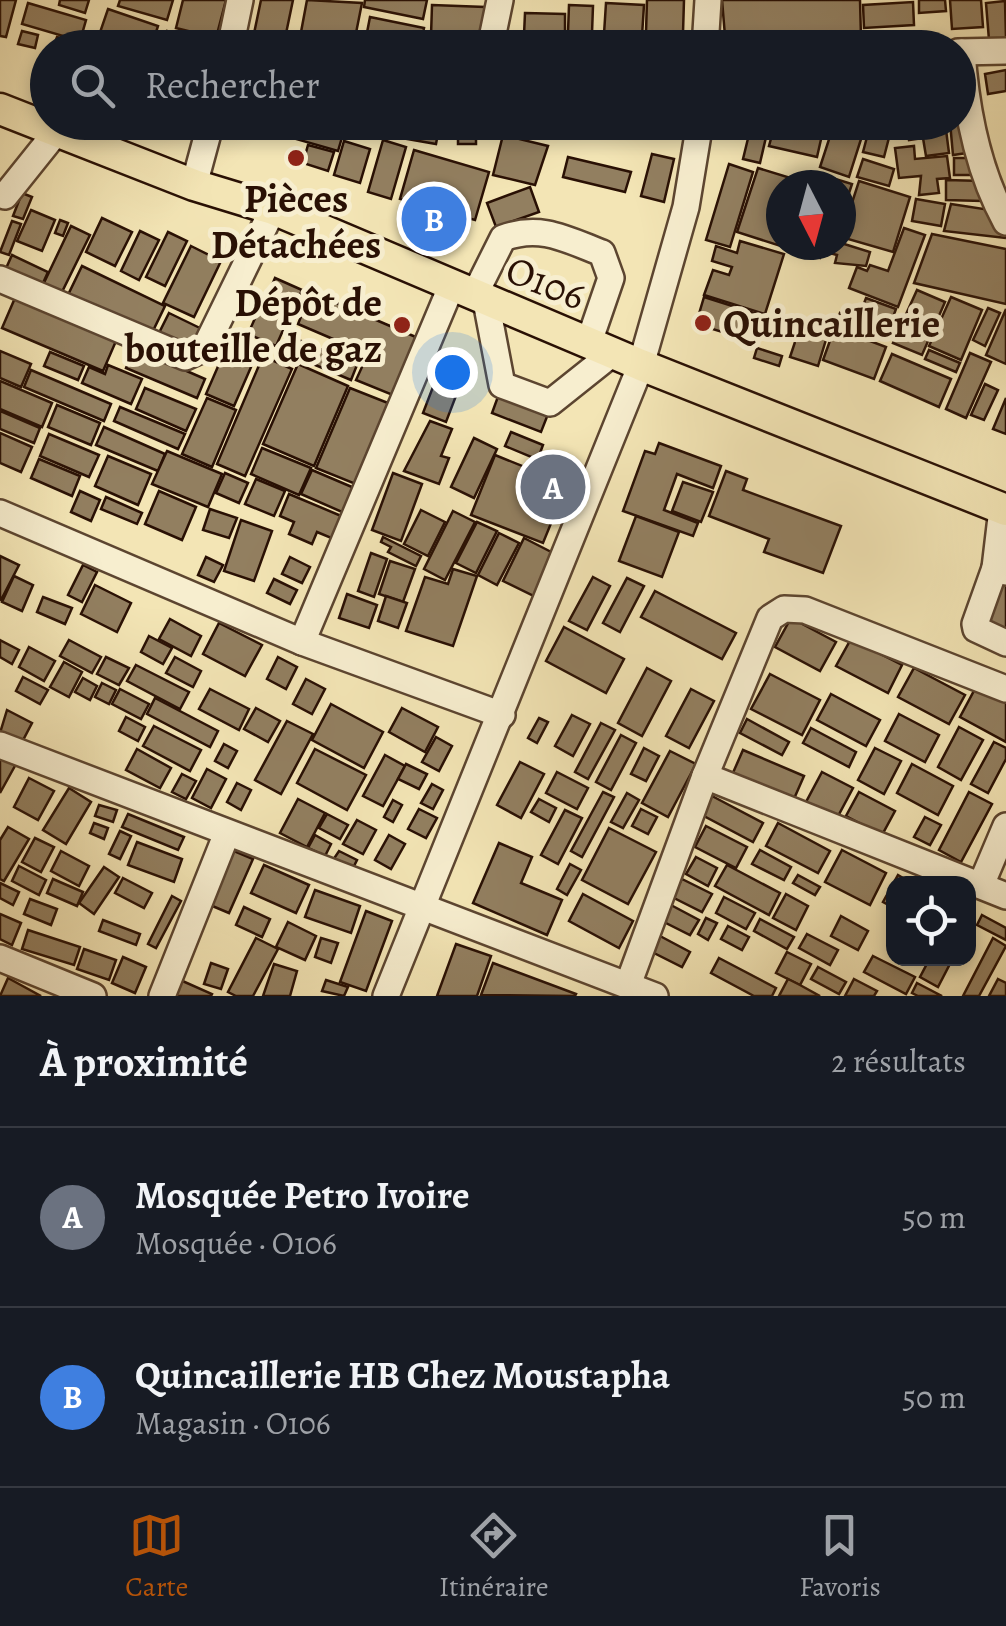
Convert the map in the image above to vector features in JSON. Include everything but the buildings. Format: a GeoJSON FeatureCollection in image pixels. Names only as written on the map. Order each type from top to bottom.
{"type":"FeatureCollection","features":[{"type":"Feature","properties":{"kind":"main road","name":"O106"},"geometry":{"type":"LineString","coordinates":[[0,109],[30,121]]}},
{"type":"Feature","properties":{"kind":"main road","name":"O106"},"geometry":{"type":"LineString","coordinates":[[80,140],[194,185],[274,209],[470,294],[1004,510]]}},
{"type":"Feature","properties":{"kind":"street"},"geometry":{"type":"LineString","coordinates":[[234,30],[240,0]]}},
{"type":"Feature","properties":{"kind":"street"},"geometry":{"type":"LineString","coordinates":[[494,30],[500,0]]}},
{"type":"Feature","properties":{"kind":"street"},"geometry":{"type":"LineString","coordinates":[[707,30],[708,0]]}},
{"type":"Feature","properties":{"kind":"street"},"geometry":{"type":"LineString","coordinates":[[976,52],[1006,51]]}},
{"type":"Feature","properties":{"kind":"street"},"geometry":{"type":"LineString","coordinates":[[6,196],[50,140]]}},
{"type":"Feature","properties":{"kind":"street"},"geometry":{"type":"LineString","coordinates":[[194,185],[206,140]]}},
{"type":"Feature","properties":{"kind":"street"},"geometry":{"type":"LineString","coordinates":[[386,996],[502,716],[615,353],[686,207],[697,140]]}},
{"type":"Feature","properties":{"kind":"street"},"geometry":{"type":"LineString","coordinates":[[976,140],[991,196],[1006,222]]}},
{"type":"Feature","properties":{"kind":"street"},"geometry":{"type":"LineString","coordinates":[[0,278],[185,357],[195,356],[204,348],[274,209]]}},
{"type":"Feature","properties":{"kind":"street"},"geometry":{"type":"LineString","coordinates":[[302,642],[470,294],[503,238],[523,230],[542,230],[602,252],[611,278],[615,353]]}},
{"type":"Feature","properties":{"kind":"street"},"geometry":{"type":"LineString","coordinates":[[470,294],[502,386],[550,404],[615,353]]}},
{"type":"Feature","properties":{"kind":"street"},"geometry":{"type":"LineString","coordinates":[[1004,510],[1000,570],[975,624],[976,630],[1006,643]]}},
{"type":"Feature","properties":{"kind":"street"},"geometry":{"type":"LineString","coordinates":[[0,512],[302,642],[502,716]]}},
{"type":"Feature","properties":{"kind":"street"},"geometry":{"type":"LineString","coordinates":[[628,986],[705,776],[770,618],[784,609],[805,610],[1006,689]]}},
{"type":"Feature","properties":{"kind":"street"},"geometry":{"type":"LineString","coordinates":[[0,745],[655,996]]}},
{"type":"Feature","properties":{"kind":"street"},"geometry":{"type":"LineString","coordinates":[[705,776],[1006,896]]}},
{"type":"Feature","properties":{"kind":"street"},"geometry":{"type":"LineString","coordinates":[[981,886],[1006,826]]}},
{"type":"Feature","properties":{"kind":"street"},"geometry":{"type":"LineString","coordinates":[[162,996],[227,834]]}},
{"type":"Feature","properties":{"kind":"street"},"geometry":{"type":"LineString","coordinates":[[0,958],[93,996]]}},
{"type":"Feature","properties":{"kind":"place","name":"Pièces Détachées"},"geometry":{"type":"Point","coordinates":[296,158]}},
{"type":"Feature","properties":{"kind":"place","name":"Quincaillerie HB Chez Moustapha"},"geometry":{"type":"Point","coordinates":[434,219]}},
{"type":"Feature","properties":{"kind":"place","name":"Quincaillerie"},"geometry":{"type":"Point","coordinates":[703,323]}},
{"type":"Feature","properties":{"kind":"place","name":"Dépôt de bouteille de gaz"},"geometry":{"type":"Point","coordinates":[402,325]}},
{"type":"Feature","properties":{"kind":"place","name":"Mosquée Petro Ivoire"},"geometry":{"type":"Point","coordinates":[553,487]}}]}
